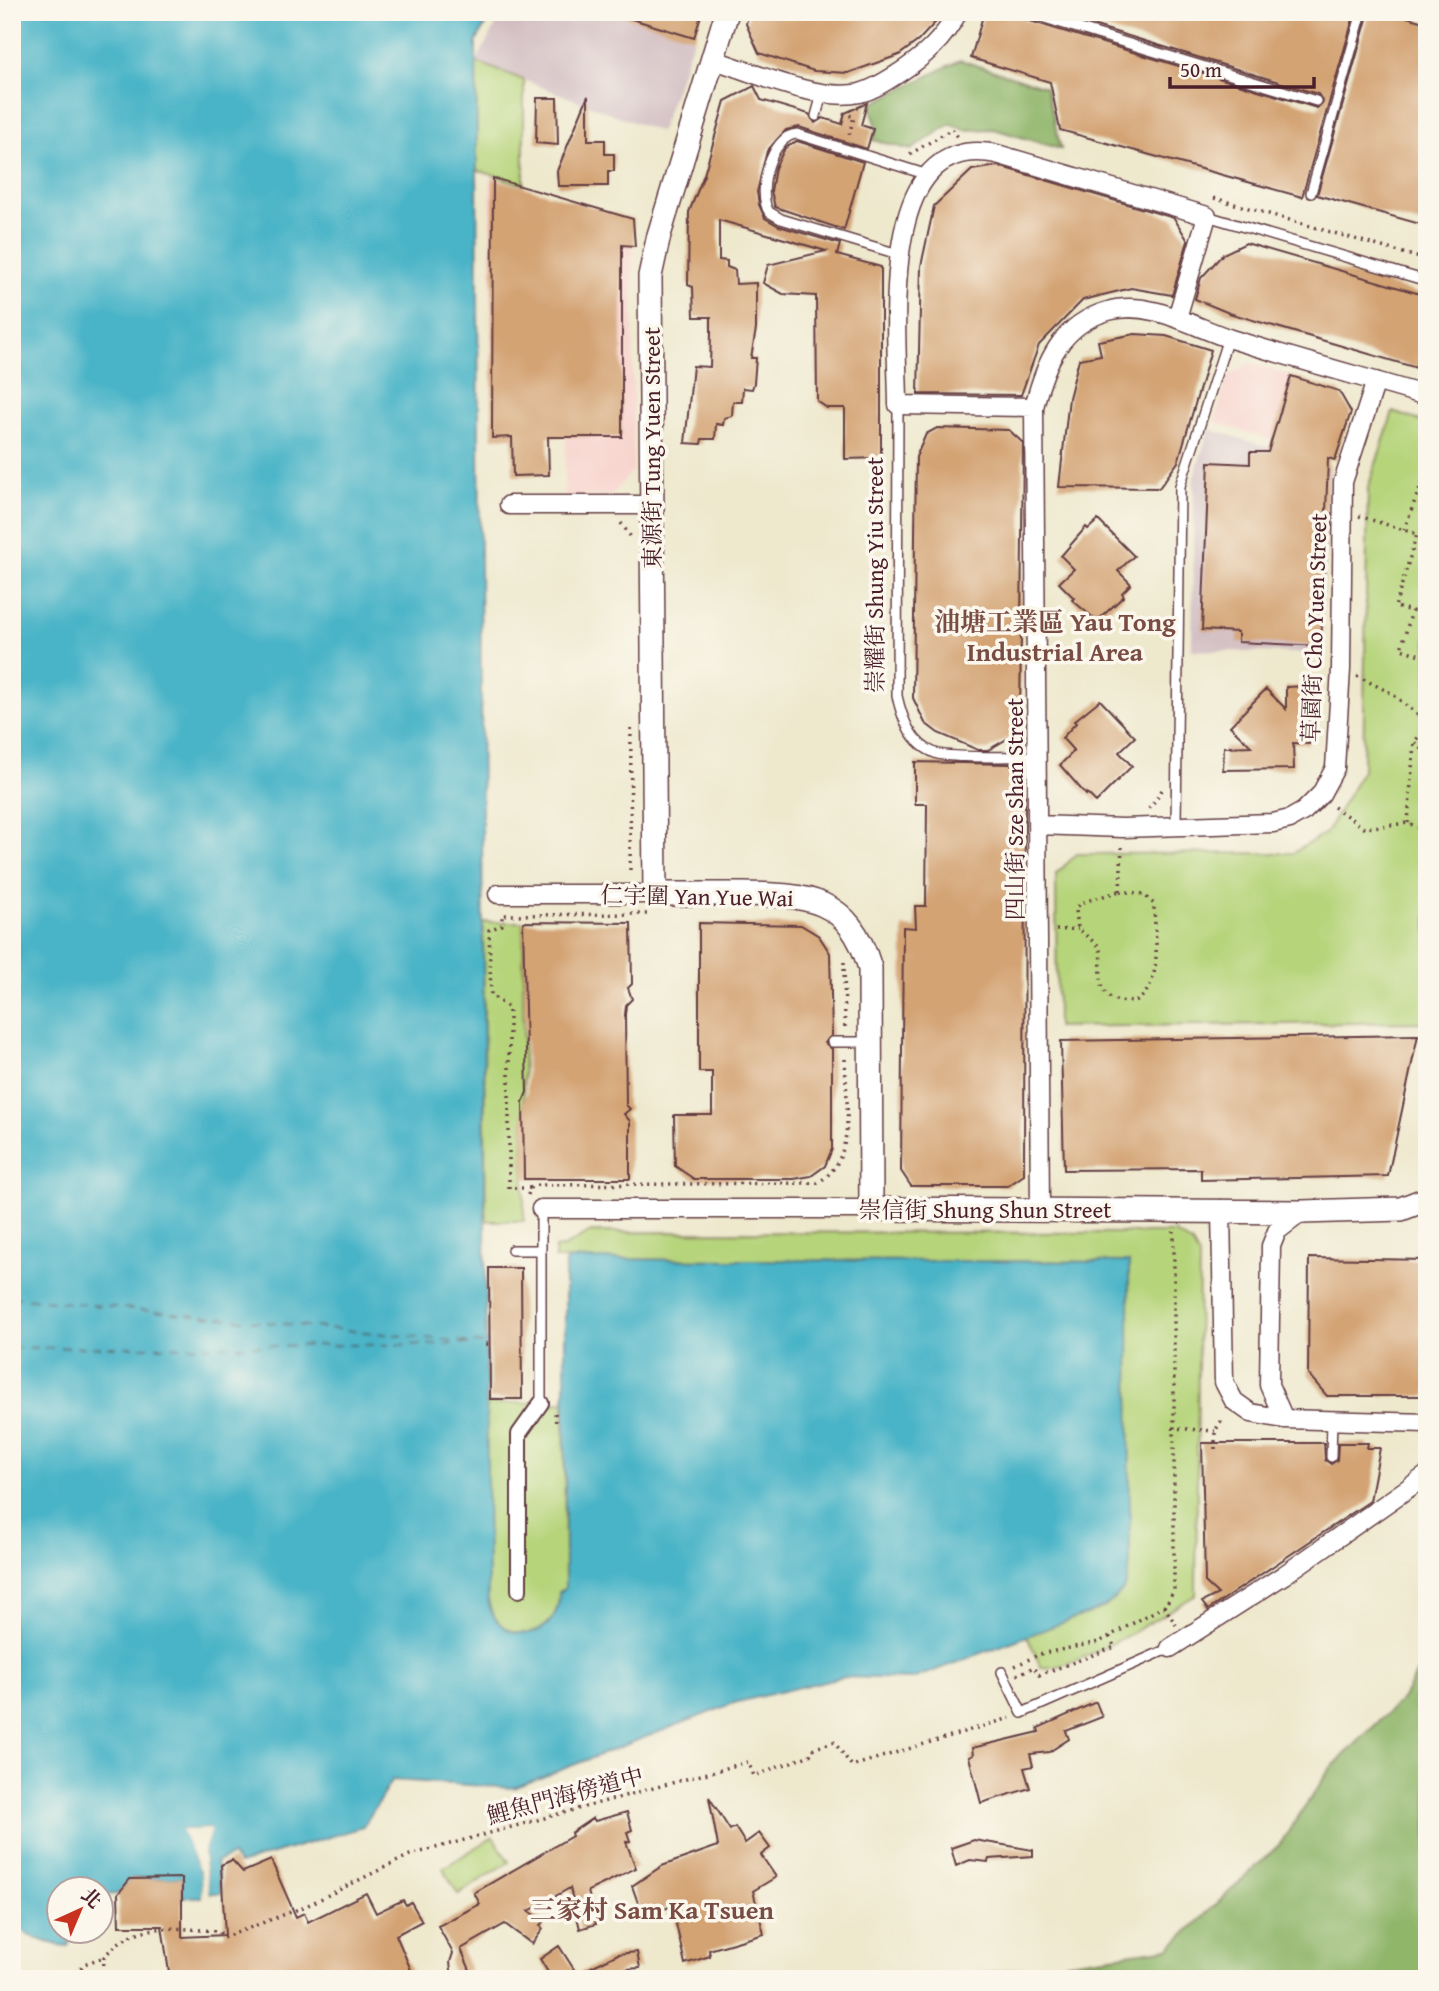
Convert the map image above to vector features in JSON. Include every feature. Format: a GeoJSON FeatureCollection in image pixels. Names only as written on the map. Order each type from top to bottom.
{"type":"FeatureCollection","features":[{"type":"Feature","properties":{"kind":"street","name":"東源街 Tung Yuen Street"},"geometry":{"type":"LineString","coordinates":[[654,904],[650,276],[662,224],[727,12]]}},
{"type":"Feature","properties":{"kind":"street"},"geometry":{"type":"LineString","coordinates":[[714,60],[822,94],[845,95],[875,88],[936,46],[958,12]]}},
{"type":"Feature","properties":{"kind":"street","name":"崇耀街 Shung Yiu Street"},"geometry":{"type":"LineString","coordinates":[[898,405],[898,254],[911,202],[928,175],[946,161],[967,153],[988,152],[1207,216]]}},
{"type":"Feature","properties":{"kind":"street"},"geometry":{"type":"LineString","coordinates":[[1177,318],[1207,216]]}},
{"type":"Feature","properties":{"kind":"street","name":"四山街 Sze Shan Street"},"geometry":{"type":"LineString","coordinates":[[1040,1209],[1034,407],[1052,354],[1063,337],[1080,323],[1109,310],[1135,308],[1177,318],[1228,338],[1427,396]]}},
{"type":"Feature","properties":{"kind":"street","name":"草園街 Cho Yuen Street"},"geometry":{"type":"LineString","coordinates":[[1037,825],[1176,826],[1273,823],[1290,819],[1304,811],[1321,794],[1335,768],[1341,669],[1343,482],[1376,382]]}},
{"type":"Feature","properties":{"kind":"street"},"geometry":{"type":"LineString","coordinates":[[898,405],[1034,407]]}},
{"type":"Feature","properties":{"kind":"street"},"geometry":{"type":"LineString","coordinates":[[509,505],[652,505]]}},
{"type":"Feature","properties":{"kind":"street","name":"仁宇圍 Yan Yue Wai"},"geometry":{"type":"LineString","coordinates":[[498,894],[654,904],[793,895],[829,907],[850,926],[865,950],[870,968],[871,1209]]}},
{"type":"Feature","properties":{"kind":"street","name":"崇信街 Shung Shun Street"},"geometry":{"type":"LineString","coordinates":[[534,1205],[1221,1209],[1302,1212],[1401,1209],[1427,1199]]}},
{"type":"Feature","properties":{"kind":"street"},"geometry":{"type":"LineString","coordinates":[[1221,1209],[1224,1381],[1234,1401],[1251,1413],[1284,1419],[1427,1423]]}},
{"type":"Feature","properties":{"kind":"street"},"geometry":{"type":"LineString","coordinates":[[1284,1419],[1269,1385],[1271,1246],[1277,1231],[1302,1212]]}},
{"type":"Feature","properties":{"kind":"street"},"geometry":{"type":"LineString","coordinates":[[519,1590],[519,1434],[541,1403]]}},
{"type":"Feature","properties":{"kind":"street"},"geometry":{"type":"LineString","coordinates":[[1170,1648],[1284,1575],[1427,1475]]}},
{"type":"Feature","properties":{"kind":"lane"},"geometry":{"type":"LineString","coordinates":[[1025,12],[1316,101]]}},
{"type":"Feature","properties":{"kind":"lane"},"geometry":{"type":"LineString","coordinates":[[1311,193],[1362,12]]}},
{"type":"Feature","properties":{"kind":"lane"},"geometry":{"type":"LineString","coordinates":[[816,116],[822,94]]}},
{"type":"Feature","properties":{"kind":"lane"},"geometry":{"type":"LineString","coordinates":[[898,254],[774,216],[765,206],[763,192],[777,145],[791,134],[928,175]]}},
{"type":"Feature","properties":{"kind":"lane","name":"崇耀街 Shung Yiu Street"},"geometry":{"type":"LineString","coordinates":[[1207,216],[1427,281]]}},
{"type":"Feature","properties":{"kind":"lane"},"geometry":{"type":"LineString","coordinates":[[1176,826],[1180,486],[1228,338]]}},
{"type":"Feature","properties":{"kind":"lane","name":"崇耀街 Shung Yiu Street"},"geometry":{"type":"LineString","coordinates":[[898,405],[897,696],[902,718],[913,736],[935,753],[1038,757]]}},
{"type":"Feature","properties":{"kind":"lane"},"geometry":{"type":"LineString","coordinates":[[832,1042],[871,1042]]}},
{"type":"Feature","properties":{"kind":"lane"},"geometry":{"type":"LineString","coordinates":[[534,1205],[541,1250],[541,1403]]}},
{"type":"Feature","properties":{"kind":"lane"},"geometry":{"type":"LineString","coordinates":[[512,1250],[541,1250]]}},
{"type":"Feature","properties":{"kind":"lane"},"geometry":{"type":"LineString","coordinates":[[1331,1457],[1332,1420]]}},
{"type":"Feature","properties":{"kind":"lane"},"geometry":{"type":"LineString","coordinates":[[1004,1676],[1022,1713],[1170,1648]]}},
{"type":"Feature","properties":{"kind":"path"},"geometry":{"type":"LineString","coordinates":[[854,117],[848,134],[859,138]]}},
{"type":"Feature","properties":{"kind":"path"},"geometry":{"type":"LineString","coordinates":[[901,151],[911,154],[952,129],[959,138]]}},
{"type":"Feature","properties":{"kind":"path"},"geometry":{"type":"LineString","coordinates":[[1404,530],[1427,468]]}},
{"type":"Feature","properties":{"kind":"path"},"geometry":{"type":"LineString","coordinates":[[1359,516],[1417,534],[1395,607],[1412,611],[1401,649],[1427,657]]}},
{"type":"Feature","properties":{"kind":"path"},"geometry":{"type":"LineString","coordinates":[[1355,675],[1391,693],[1427,725],[1413,742],[1408,823]]}},
{"type":"Feature","properties":{"kind":"path"},"geometry":{"type":"LineString","coordinates":[[1413,742],[1427,755]]}},
{"type":"Feature","properties":{"kind":"path"},"geometry":{"type":"LineString","coordinates":[[1330,803],[1364,828],[1408,823],[1427,831]]}},
{"type":"Feature","properties":{"kind":"path"},"geometry":{"type":"LineString","coordinates":[[1120,891],[1122,841]]}},
{"type":"Feature","properties":{"kind":"path"},"geometry":{"type":"LineString","coordinates":[[1051,930],[1078,929],[1100,947],[1100,979],[1108,996],[1129,1002],[1144,996],[1151,988],[1155,974],[1154,904],[1143,894],[1120,891],[1080,903],[1076,910],[1078,929]]}},
{"type":"Feature","properties":{"kind":"path","name":"仁宇圍 Yan Yue Wai"},"geometry":{"type":"LineString","coordinates":[[530,1188],[509,1188],[509,1007],[491,995],[489,930],[502,925],[502,915],[654,904]]}},
{"type":"Feature","properties":{"kind":"path"},"geometry":{"type":"LineString","coordinates":[[534,1205],[530,1188],[538,1185],[817,1183],[828,1177],[839,1162],[845,1146],[845,962],[840,952]]}},
{"type":"Feature","properties":{"kind":"path"},"geometry":{"type":"LineString","coordinates":[[1023,1662],[1040,1654],[1099,1642],[1166,1605],[1174,1590],[1174,1231]]}},
{"type":"Feature","properties":{"kind":"path"},"geometry":{"type":"LineString","coordinates":[[1215,1448],[1215,1431],[1222,1420]]}},
{"type":"Feature","properties":{"kind":"path"},"geometry":{"type":"LineString","coordinates":[[1172,1429],[1215,1431]]}},
{"type":"Feature","properties":{"kind":"path"},"geometry":{"type":"LineString","coordinates":[[1004,1676],[1034,1667],[1039,1675],[1115,1647],[1109,1636]]}},
{"type":"Feature","properties":{"kind":"path","name":"鯉魚門海傍道中"},"geometry":{"type":"LineString","coordinates":[[104,1958],[122,1938],[139,1931],[219,1931],[223,1938],[304,1907],[410,1855],[748,1762],[754,1776],[810,1755],[812,1749],[834,1742],[852,1766],[1015,1717]]}},
{"type":"Feature","properties":{"kind":"path"},"geometry":{"type":"LineString","coordinates":[[72,1979],[83,1964],[104,1958],[103,1979]]}},
{"type":"Feature","properties":{"kind":"path"},"geometry":{"type":"LineString","coordinates":[[31,1979],[38,1976],[50,1979]]}},
{"type":"Feature","properties":{"kind":"shaded area"},"geometry":{"type":"Polygon","coordinates":[[[503,12],[609,12],[694,38],[660,132],[476,62],[503,12]]]}},
{"type":"Feature","properties":{"kind":"shaded area"},"geometry":{"type":"Polygon","coordinates":[[[490,177],[633,219],[633,470],[611,496],[564,496],[566,437],[492,438],[490,177]]]}},
{"type":"Feature","properties":{"kind":"shaded area"},"geometry":{"type":"Polygon","coordinates":[[[1251,362],[1291,376],[1272,440],[1214,422],[1228,376],[1251,362]]]}},
{"type":"Feature","properties":{"kind":"shaded area"},"geometry":{"type":"Polygon","coordinates":[[[1209,429],[1330,466],[1321,654],[1192,650],[1194,477],[1209,429]]]}},
{"type":"Feature","properties":{"kind":"green space"},"geometry":{"type":"Polygon","coordinates":[[[960,60],[1046,87],[1061,149],[994,129],[966,130],[950,124],[911,150],[873,140],[877,127],[870,105],[960,60]]]}},
{"type":"Feature","properties":{"kind":"green space"},"geometry":{"type":"Polygon","coordinates":[[[476,62],[524,80],[524,185],[477,170],[476,62]]]}},
{"type":"Feature","properties":{"kind":"green space"},"geometry":{"type":"Polygon","coordinates":[[[1393,412],[1427,423],[1427,1022],[1057,1027],[1056,874],[1077,854],[1293,853],[1326,833],[1363,770],[1368,488],[1393,412]]]}},
{"type":"Feature","properties":{"kind":"green space"},"geometry":{"type":"Polygon","coordinates":[[[483,922],[523,922],[524,1221],[486,1221],[483,922]]]}},
{"type":"Feature","properties":{"kind":"green space"},"geometry":{"type":"Polygon","coordinates":[[[591,1232],[1175,1233],[1192,1244],[1199,1256],[1196,1595],[1096,1652],[1056,1666],[1041,1667],[1027,1636],[1105,1607],[1125,1589],[1129,1262],[555,1259],[555,1248],[564,1247],[591,1232]]]}},
{"type":"Feature","properties":{"kind":"green space"},"geometry":{"type":"Polygon","coordinates":[[[564,1402],[565,1589],[559,1592],[557,1609],[550,1622],[540,1630],[515,1632],[503,1626],[493,1616],[488,1600],[486,1404],[564,1402]]]}},
{"type":"Feature","properties":{"kind":"green space"},"geometry":{"type":"Polygon","coordinates":[[[1427,1656],[1427,1979],[947,1979],[1170,1948],[1280,1844],[1330,1769],[1402,1699],[1427,1656]]]}},
{"type":"Feature","properties":{"kind":"green space"},"geometry":{"type":"Polygon","coordinates":[[[493,1837],[509,1862],[458,1894],[443,1868],[493,1837]]]}},
{"type":"Feature","properties":{"kind":"water"},"geometry":{"type":"Polygon","coordinates":[[[12,12],[492,12],[476,42],[488,1600],[493,1616],[503,1626],[515,1632],[540,1630],[550,1622],[557,1609],[559,1592],[565,1589],[565,1262],[570,1259],[1129,1262],[1130,1565],[1125,1589],[1105,1607],[912,1679],[841,1677],[734,1703],[514,1788],[392,1780],[363,1827],[239,1864],[232,1856],[216,1862],[221,1893],[209,1893],[203,1854],[210,1829],[182,1830],[201,1874],[202,1897],[182,1897],[182,1878],[131,1879],[116,1894],[116,1876],[46,1876],[46,1942],[12,1924],[12,12]]]}},
{"type":"Feature","properties":{"kind":"pier"},"geometry":{"type":"Polygon","coordinates":[[[211,1829],[203,1854],[209,1893],[206,1895],[205,1882],[205,1895],[202,1897],[201,1874],[181,1830],[211,1829]]]}},
{"type":"Feature","properties":{"kind":"building"},"geometry":{"type":"Polygon","coordinates":[[[623,12],[702,12],[694,38],[622,16],[623,12]]]}},
{"type":"Feature","properties":{"kind":"building"},"geometry":{"type":"Polygon","coordinates":[[[749,12],[945,12],[918,41],[899,55],[848,73],[814,71],[759,53],[746,24],[749,12]]]}},
{"type":"Feature","properties":{"kind":"building"},"geometry":{"type":"Polygon","coordinates":[[[984,12],[1018,12],[1023,19],[1317,108],[1323,102],[1318,94],[1050,12],[1355,12],[1302,197],[1060,130],[1050,82],[971,58],[984,12]]]}},
{"type":"Feature","properties":{"kind":"building"},"geometry":{"type":"Polygon","coordinates":[[[1369,12],[1390,12],[1427,23],[1427,226],[1317,195],[1369,12]]]}},
{"type":"Feature","properties":{"kind":"building"},"geometry":{"type":"Polygon","coordinates":[[[754,86],[761,100],[809,114],[815,123],[823,118],[842,124],[845,113],[867,103],[861,125],[873,129],[867,149],[799,127],[786,130],[767,151],[757,192],[765,218],[779,226],[840,244],[837,255],[881,267],[881,458],[845,459],[845,408],[827,408],[817,401],[816,296],[783,294],[763,283],[768,265],[826,251],[719,220],[719,260],[727,261],[727,267],[735,270],[736,284],[756,283],[756,329],[751,358],[756,358],[754,383],[752,389],[743,388],[742,402],[733,402],[732,416],[724,418],[723,425],[716,424],[715,439],[702,439],[701,444],[685,443],[693,366],[710,367],[711,333],[711,317],[694,317],[693,287],[688,285],[689,212],[704,175],[725,101],[754,86]]]}},
{"type":"Feature","properties":{"kind":"building"},"geometry":{"type":"Polygon","coordinates":[[[588,96],[588,140],[605,140],[605,154],[614,154],[614,171],[608,171],[608,186],[558,186],[557,171],[588,96]]]}},
{"type":"Feature","properties":{"kind":"building"},"geometry":{"type":"Polygon","coordinates":[[[537,98],[557,98],[558,145],[536,143],[537,98]]]}},
{"type":"Feature","properties":{"kind":"building"},"geometry":{"type":"Polygon","coordinates":[[[797,141],[863,162],[844,230],[775,207],[771,191],[775,168],[785,148],[797,141]]]}},
{"type":"Feature","properties":{"kind":"building"},"geometry":{"type":"Polygon","coordinates":[[[998,166],[1174,218],[1188,241],[1172,295],[1131,288],[1083,300],[1039,345],[1021,395],[918,394],[921,266],[934,206],[972,170],[998,166]]]}},
{"type":"Feature","properties":{"kind":"building"},"geometry":{"type":"Polygon","coordinates":[[[493,178],[633,219],[635,246],[622,245],[622,437],[548,437],[549,475],[513,476],[512,437],[492,438],[493,178]]]}},
{"type":"Feature","properties":{"kind":"building"},"geometry":{"type":"Polygon","coordinates":[[[1246,243],[1427,296],[1427,371],[1229,313],[1195,299],[1201,278],[1223,254],[1246,243]]]}},
{"type":"Feature","properties":{"kind":"building"},"geometry":{"type":"Polygon","coordinates":[[[1135,334],[1166,336],[1211,350],[1178,462],[1159,488],[1059,487],[1069,398],[1079,359],[1101,355],[1098,341],[1135,334]]]}},
{"type":"Feature","properties":{"kind":"building"},"geometry":{"type":"Polygon","coordinates":[[[1291,376],[1339,391],[1351,412],[1335,460],[1328,458],[1321,646],[1238,642],[1238,632],[1202,630],[1209,462],[1250,464],[1250,452],[1268,452],[1291,376]]]}},
{"type":"Feature","properties":{"kind":"building"},"geometry":{"type":"Polygon","coordinates":[[[937,428],[1009,430],[1023,443],[1020,722],[1017,733],[988,750],[978,750],[938,733],[925,723],[913,698],[916,457],[926,434],[937,428]]]}},
{"type":"Feature","properties":{"kind":"building"},"geometry":{"type":"Polygon","coordinates":[[[1098,520],[1134,556],[1118,571],[1131,584],[1122,593],[1124,596],[1097,621],[1072,600],[1074,598],[1059,583],[1074,569],[1061,556],[1086,527],[1088,529],[1098,520]]]}},
{"type":"Feature","properties":{"kind":"building"},"geometry":{"type":"Polygon","coordinates":[[[1308,686],[1309,744],[1293,743],[1294,769],[1223,770],[1224,747],[1251,746],[1230,726],[1266,689],[1286,709],[1286,687],[1308,686]]]}},
{"type":"Feature","properties":{"kind":"building"},"geometry":{"type":"Polygon","coordinates":[[[1100,700],[1135,737],[1119,752],[1132,766],[1096,802],[1087,793],[1086,795],[1060,765],[1074,751],[1062,738],[1076,723],[1074,721],[1100,700]]]}},
{"type":"Feature","properties":{"kind":"building"},"geometry":{"type":"Polygon","coordinates":[[[915,762],[1010,764],[1018,768],[1025,779],[1024,1175],[1008,1186],[911,1186],[901,1171],[903,927],[916,928],[915,906],[926,906],[927,804],[915,804],[915,762]]]}},
{"type":"Feature","properties":{"kind":"building"},"geometry":{"type":"Polygon","coordinates":[[[523,922],[631,923],[632,984],[628,988],[632,999],[626,1005],[625,1015],[626,1105],[630,1109],[624,1114],[630,1121],[630,1179],[524,1179],[523,1102],[527,1092],[523,922]]]}},
{"type":"Feature","properties":{"kind":"building"},"geometry":{"type":"Polygon","coordinates":[[[699,923],[801,925],[819,936],[830,953],[832,1035],[825,1043],[832,1049],[832,1149],[825,1166],[811,1176],[794,1179],[694,1179],[675,1166],[674,1115],[712,1115],[712,1072],[699,1072],[699,923]]]}},
{"type":"Feature","properties":{"kind":"building"},"geometry":{"type":"Polygon","coordinates":[[[1418,1035],[1388,1176],[1201,1180],[1201,1169],[1064,1170],[1061,1041],[1418,1035]]]}},
{"type":"Feature","properties":{"kind":"building"},"geometry":{"type":"Polygon","coordinates":[[[1309,1258],[1427,1260],[1427,1396],[1327,1396],[1308,1374],[1309,1258]]]}},
{"type":"Feature","properties":{"kind":"building"},"geometry":{"type":"Polygon","coordinates":[[[489,1268],[521,1268],[522,1399],[490,1399],[489,1268]]]}},
{"type":"Feature","properties":{"kind":"building"},"geometry":{"type":"Polygon","coordinates":[[[1202,1443],[1324,1443],[1325,1460],[1331,1464],[1337,1460],[1338,1443],[1368,1443],[1367,1448],[1380,1448],[1370,1501],[1208,1610],[1202,1602],[1218,1594],[1205,1582],[1202,1443]]]}},
{"type":"Feature","properties":{"kind":"building"},"geometry":{"type":"Polygon","coordinates":[[[1096,1702],[1102,1717],[1066,1731],[1069,1739],[1049,1752],[1030,1754],[1033,1766],[1024,1768],[1030,1788],[981,1803],[969,1757],[973,1755],[972,1748],[1039,1732],[1038,1728],[1096,1702]]]}},
{"type":"Feature","properties":{"kind":"building"},"geometry":{"type":"Polygon","coordinates":[[[709,1797],[730,1830],[735,1827],[745,1843],[759,1833],[770,1848],[761,1855],[776,1877],[753,1891],[764,1934],[709,1950],[710,1956],[685,1964],[672,1906],[643,1917],[632,1886],[662,1866],[718,1846],[709,1797]]]}},
{"type":"Feature","properties":{"kind":"building"},"geometry":{"type":"Polygon","coordinates":[[[627,1812],[632,1830],[627,1832],[630,1841],[626,1842],[636,1868],[588,1891],[596,1924],[580,1929],[570,1888],[529,1911],[544,1922],[540,1925],[543,1929],[532,1944],[505,1924],[461,1949],[470,1970],[452,1978],[450,1962],[453,1953],[438,1926],[480,1904],[474,1893],[572,1836],[571,1833],[593,1818],[595,1821],[627,1812]]]}},
{"type":"Feature","properties":{"kind":"building"},"geometry":{"type":"Polygon","coordinates":[[[974,1840],[1033,1850],[1033,1856],[989,1859],[988,1862],[970,1860],[956,1866],[951,1848],[974,1840]]]}},
{"type":"Feature","properties":{"kind":"building"},"geometry":{"type":"Polygon","coordinates":[[[232,1860],[243,1872],[271,1860],[296,1917],[304,1913],[308,1922],[366,1893],[376,1913],[403,1900],[406,1905],[411,1902],[422,1921],[396,1935],[411,1970],[400,1974],[402,1979],[170,1979],[162,1926],[119,1926],[118,1894],[130,1879],[182,1878],[182,1937],[225,1935],[221,1865],[232,1860]]]}},
{"type":"Feature","properties":{"kind":"building"},"geometry":{"type":"Polygon","coordinates":[[[559,1946],[577,1974],[618,1954],[637,1952],[640,1968],[626,1969],[609,1979],[552,1979],[540,1959],[559,1946]]]}},
{"type":"Feature","properties":{"kind":"ferry route"},"geometry":{"type":"LineString","coordinates":[[12,1297],[486,1344]]}},
{"type":"Feature","properties":{"kind":"ferry route"},"geometry":{"type":"LineString","coordinates":[[12,1348],[474,1344]]}},
{"type":"Feature","properties":{"kind":"district","name":"油塘工業區 Yau Tong Industrial Area"},"geometry":{"type":"Point","coordinates":[1055,636]}},
{"type":"Feature","properties":{"kind":"district","name":"三家村 Sam Ka Tsuen"},"geometry":{"type":"Point","coordinates":[652,1909]}}]}
